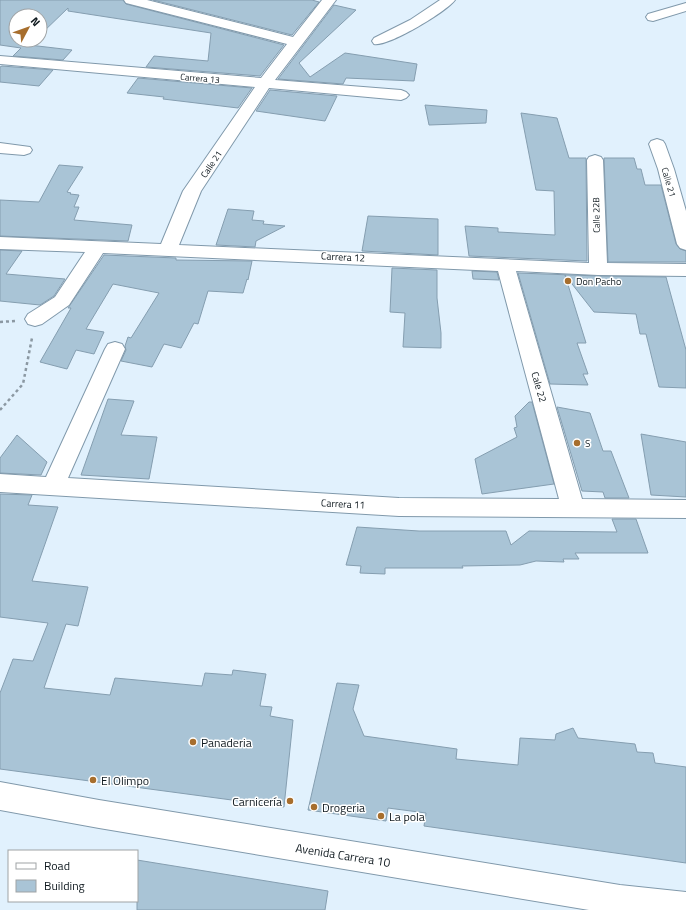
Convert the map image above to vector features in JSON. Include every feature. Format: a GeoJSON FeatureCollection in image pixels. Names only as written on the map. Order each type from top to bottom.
{"type":"FeatureCollection","features":[{"type":"Feature","properties":{"kind":"street"},"geometry":{"type":"LineString","coordinates":[[131,0],[295,42]]}},
{"type":"Feature","properties":{"kind":"street","name":"Calle 21"},"geometry":{"type":"LineString","coordinates":[[168,250],[192,191],[264,84],[329,0]]}},
{"type":"Feature","properties":{"kind":"street"},"geometry":{"type":"LineString","coordinates":[[379,41],[414,24],[448,0]]}},
{"type":"Feature","properties":{"kind":"street"},"geometry":{"type":"LineString","coordinates":[[653,17],[686,7]]}},
{"type":"Feature","properties":{"kind":"street","name":"Carrera 13"},"geometry":{"type":"LineString","coordinates":[[0,60],[401,95]]}},
{"type":"Feature","properties":{"kind":"street","name":"Calle 21"},"geometry":{"type":"LineString","coordinates":[[656,144],[673,169],[686,244]]}},
{"type":"Feature","properties":{"kind":"street"},"geometry":{"type":"LineString","coordinates":[[0,148],[24,150]]}},
{"type":"Feature","properties":{"kind":"street","name":"Calle 22B"},"geometry":{"type":"LineString","coordinates":[[595,160],[598,269]]}},
{"type":"Feature","properties":{"kind":"street","name":"Carrera 12"},"geometry":{"type":"LineString","coordinates":[[0,243],[598,269],[686,270]]}},
{"type":"Feature","properties":{"kind":"street"},"geometry":{"type":"LineString","coordinates":[[35,319],[62,301],[98,247]]}},
{"type":"Feature","properties":{"kind":"street","name":"Cale 22"},"geometry":{"type":"LineString","coordinates":[[505,264],[574,509]]}},
{"type":"Feature","properties":{"kind":"street"},"geometry":{"type":"LineString","coordinates":[[53,487],[115,349]]}},
{"type":"Feature","properties":{"kind":"street","name":"Carrera 11"},"geometry":{"type":"LineString","coordinates":[[0,483],[399,507],[686,509]]}},
{"type":"Feature","properties":{"kind":"street","name":"Avenida Carrera 10"},"geometry":{"type":"LineString","coordinates":[[0,796],[621,905],[686,907]]}},
{"type":"Feature","properties":{"kind":"path"},"geometry":{"type":"LineString","coordinates":[[0,410],[23,384],[35,319]]}},
{"type":"Feature","properties":{"kind":"building"},"geometry":{"type":"Polygon","coordinates":[[[0,0],[123,0],[126,4],[284,45],[260,76],[146,67],[154,56],[208,61],[211,33],[68,11],[68,8],[48,27],[48,8],[8,8],[8,46],[0,45],[0,0]]]}},
{"type":"Feature","properties":{"kind":"building"},"geometry":{"type":"Polygon","coordinates":[[[153,0],[312,0],[319,2],[292,35],[153,0]]]}},
{"type":"Feature","properties":{"kind":"building"},"geometry":{"type":"Polygon","coordinates":[[[334,5],[356,10],[299,63],[310,77],[345,53],[417,64],[414,81],[346,78],[343,84],[278,79],[334,5]]]}},
{"type":"Feature","properties":{"kind":"building"},"geometry":{"type":"Polygon","coordinates":[[[48,47],[72,50],[63,60],[13,56],[21,48],[48,47]]]}},
{"type":"Feature","properties":{"kind":"building"},"geometry":{"type":"Polygon","coordinates":[[[0,67],[53,70],[39,86],[0,82],[0,67]]]}},
{"type":"Feature","properties":{"kind":"building"},"geometry":{"type":"Polygon","coordinates":[[[138,78],[252,88],[238,108],[127,93],[138,78]]]}},
{"type":"Feature","properties":{"kind":"building"},"geometry":{"type":"Polygon","coordinates":[[[270,90],[337,96],[325,121],[256,111],[270,90]]]}},
{"type":"Feature","properties":{"kind":"building"},"geometry":{"type":"Polygon","coordinates":[[[425,105],[487,110],[486,123],[429,125],[425,105]]]}},
{"type":"Feature","properties":{"kind":"building"},"geometry":{"type":"Polygon","coordinates":[[[521,113],[557,118],[569,158],[586,158],[587,261],[469,256],[465,226],[498,228],[498,232],[555,235],[554,191],[536,190],[521,113]]]}},
{"type":"Feature","properties":{"kind":"building"},"geometry":{"type":"Polygon","coordinates":[[[604,158],[634,158],[637,169],[641,169],[645,185],[661,185],[676,244],[680,249],[686,251],[686,262],[608,262],[604,158]]]}},
{"type":"Feature","properties":{"kind":"building"},"geometry":{"type":"Polygon","coordinates":[[[59,165],[83,167],[67,192],[71,193],[70,194],[79,195],[74,207],[79,207],[74,220],[132,225],[128,241],[0,236],[0,200],[39,202],[59,165]]]}},
{"type":"Feature","properties":{"kind":"building"},"geometry":{"type":"Polygon","coordinates":[[[228,209],[254,211],[252,220],[264,221],[263,224],[285,226],[256,241],[255,247],[216,245],[228,209]]]}},
{"type":"Feature","properties":{"kind":"building"},"geometry":{"type":"Polygon","coordinates":[[[368,216],[438,219],[438,255],[362,251],[368,216]]]}},
{"type":"Feature","properties":{"kind":"building"},"geometry":{"type":"Polygon","coordinates":[[[0,250],[22,251],[6,274],[65,279],[54,296],[40,305],[0,301],[0,250]]]}},
{"type":"Feature","properties":{"kind":"building"},"geometry":{"type":"Polygon","coordinates":[[[104,255],[176,258],[176,260],[252,261],[248,280],[247,279],[243,293],[208,291],[198,324],[194,323],[181,348],[164,344],[152,367],[121,361],[126,350],[125,346],[128,337],[131,338],[159,293],[113,284],[86,329],[104,332],[94,354],[76,350],[67,369],[40,362],[71,308],[68,308],[104,255]]]}},
{"type":"Feature","properties":{"kind":"building"},"geometry":{"type":"Polygon","coordinates":[[[392,268],[437,270],[437,298],[441,348],[403,347],[405,313],[390,312],[392,268]]]}},
{"type":"Feature","properties":{"kind":"building"},"geometry":{"type":"Polygon","coordinates":[[[472,271],[497,272],[499,280],[473,279],[472,271]]]}},
{"type":"Feature","properties":{"kind":"building"},"geometry":{"type":"Polygon","coordinates":[[[518,273],[666,277],[686,350],[686,388],[659,387],[646,334],[640,334],[636,314],[594,312],[565,275],[586,343],[577,343],[588,374],[583,374],[588,385],[550,384],[518,273]]]}},
{"type":"Feature","properties":{"kind":"building"},"geometry":{"type":"Polygon","coordinates":[[[108,399],[134,401],[121,435],[157,437],[149,479],[81,475],[108,399]]]}},
{"type":"Feature","properties":{"kind":"building"},"geometry":{"type":"Polygon","coordinates":[[[529,402],[532,402],[554,484],[482,494],[475,459],[517,437],[514,428],[517,427],[515,416],[529,402]]]}},
{"type":"Feature","properties":{"kind":"building"},"geometry":{"type":"Polygon","coordinates":[[[557,407],[590,413],[603,451],[611,451],[629,498],[605,498],[603,492],[582,491],[557,407]]]}},
{"type":"Feature","properties":{"kind":"building"},"geometry":{"type":"Polygon","coordinates":[[[641,434],[686,442],[686,497],[651,495],[641,434]]]}},
{"type":"Feature","properties":{"kind":"building"},"geometry":{"type":"Polygon","coordinates":[[[17,435],[47,462],[41,475],[0,473],[0,458],[17,435]]]}},
{"type":"Feature","properties":{"kind":"building"},"geometry":{"type":"Polygon","coordinates":[[[0,494],[32,495],[28,505],[58,507],[32,581],[88,587],[78,626],[66,624],[44,688],[110,695],[115,678],[202,686],[205,673],[232,675],[233,670],[266,674],[260,706],[272,707],[270,716],[293,720],[284,807],[0,769],[0,693],[13,659],[33,661],[48,623],[0,617],[0,494]]]}},
{"type":"Feature","properties":{"kind":"building"},"geometry":{"type":"Polygon","coordinates":[[[612,519],[636,519],[648,553],[575,553],[579,559],[563,559],[564,562],[536,561],[520,565],[462,566],[463,568],[385,568],[385,574],[360,573],[361,566],[346,565],[357,527],[419,531],[506,531],[511,545],[529,531],[617,532],[612,519]]]}},
{"type":"Feature","properties":{"kind":"building"},"geometry":{"type":"Polygon","coordinates":[[[337,683],[359,685],[353,709],[364,736],[457,749],[456,759],[518,765],[520,738],[555,740],[556,734],[573,728],[578,738],[635,744],[637,752],[653,753],[655,763],[686,767],[686,863],[424,826],[426,813],[388,808],[386,821],[308,810],[337,683]]]}},
{"type":"Feature","properties":{"kind":"building"},"geometry":{"type":"Polygon","coordinates":[[[138,860],[328,891],[325,910],[137,910],[138,860]]]}},
{"type":"Feature","properties":{"kind":"place","name":"Don Pacho"},"geometry":{"type":"Point","coordinates":[568,281]}},
{"type":"Feature","properties":{"kind":"place","name":"S"},"geometry":{"type":"Point","coordinates":[577,443]}},
{"type":"Feature","properties":{"kind":"place","name":"Panaderia"},"geometry":{"type":"Point","coordinates":[193,742]}},
{"type":"Feature","properties":{"kind":"place","name":"El Olimpo"},"geometry":{"type":"Point","coordinates":[93,780]}},
{"type":"Feature","properties":{"kind":"place","name":"Carnicería"},"geometry":{"type":"Point","coordinates":[290,801]}},
{"type":"Feature","properties":{"kind":"place","name":"Drogeria"},"geometry":{"type":"Point","coordinates":[314,807]}},
{"type":"Feature","properties":{"kind":"place","name":"La pola"},"geometry":{"type":"Point","coordinates":[381,816]}}]}
